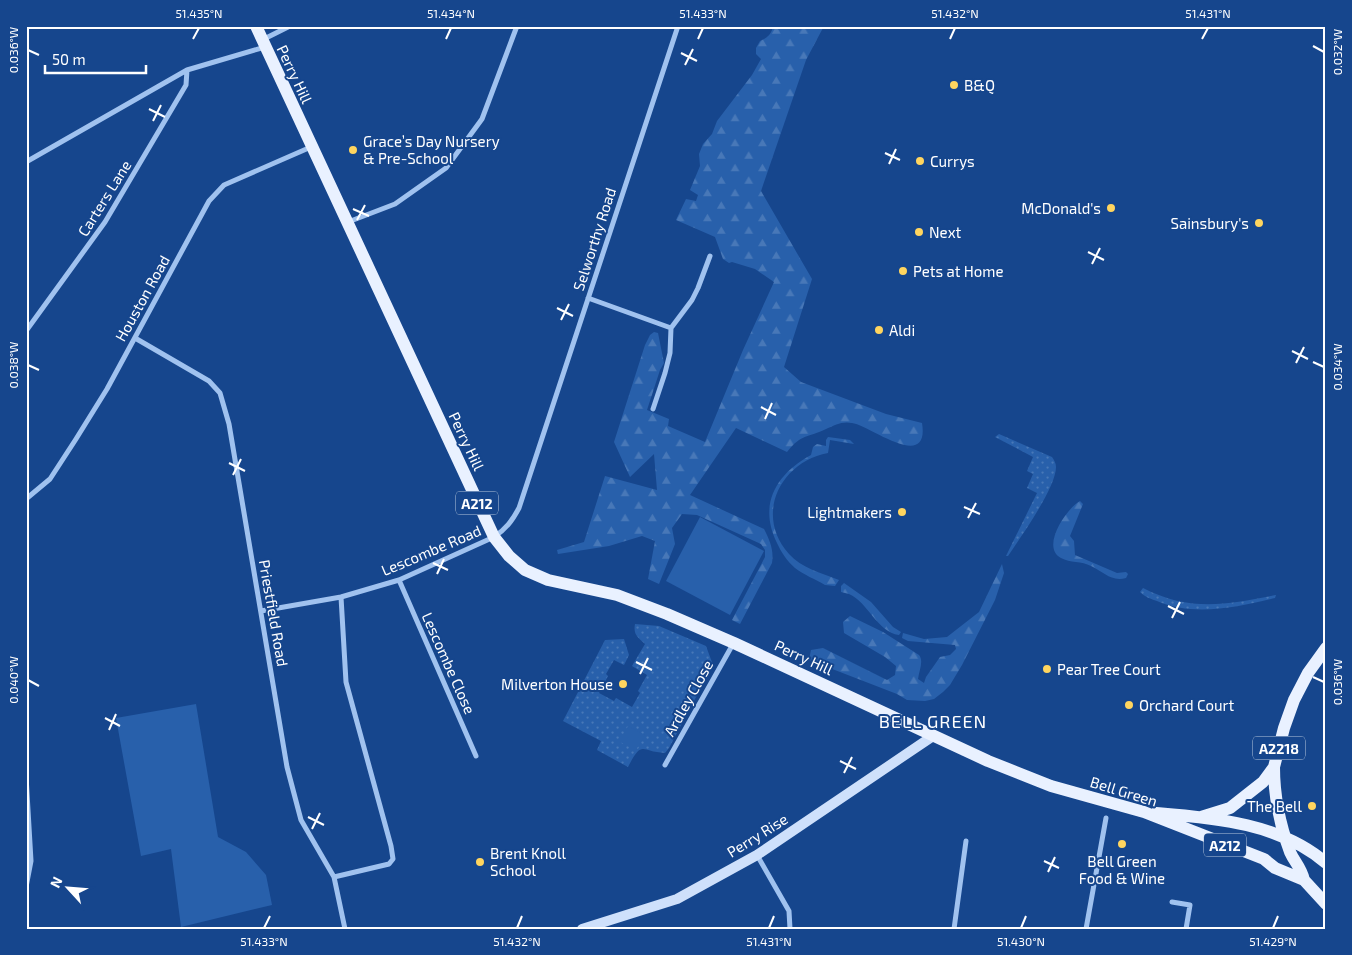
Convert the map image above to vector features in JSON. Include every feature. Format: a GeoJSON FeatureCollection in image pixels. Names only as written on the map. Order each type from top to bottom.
{"type":"FeatureCollection","features":[{"type":"Feature","properties":{"kind":"main road","name":"Perry Hill"},"geometry":{"type":"LineString","coordinates":[[256,26],[494,538],[509,556],[525,570],[548,580],[617,596],[734,643],[933,736]]}},
{"type":"Feature","properties":{"kind":"main road","name":"A2218"},"geometry":{"type":"LineString","coordinates":[[1201,817],[1230,808],[1263,782],[1274,767],[1284,728],[1294,700],[1308,673],[1326,648]]}},
{"type":"Feature","properties":{"kind":"main road","name":"Bell Green"},"geometry":{"type":"LineString","coordinates":[[933,736],[988,761],[1051,786],[1144,812],[1264,859],[1275,868],[1304,880]]}},
{"type":"Feature","properties":{"kind":"main road","name":"Perry Rise"},"geometry":{"type":"LineString","coordinates":[[582,929],[677,898],[757,855],[933,736]]}},
{"type":"Feature","properties":{"kind":"main road"},"geometry":{"type":"LineString","coordinates":[[1274,767],[1274,790],[1284,836],[1292,856],[1302,869],[1304,880]]}},
{"type":"Feature","properties":{"kind":"main road","name":"A212"},"geometry":{"type":"LineString","coordinates":[[1144,812],[1201,817],[1236,823],[1284,836],[1302,844],[1326,863]]}},
{"type":"Feature","properties":{"kind":"main road","name":"A212"},"geometry":{"type":"LineString","coordinates":[[1304,880],[1326,904]]}},
{"type":"Feature","properties":{"kind":"street"},"geometry":{"type":"LineString","coordinates":[[26,162],[187,70],[263,44],[290,26]]}},
{"type":"Feature","properties":{"kind":"street"},"geometry":{"type":"LineString","coordinates":[[348,222],[395,204],[446,168],[482,119],[517,26]]}},
{"type":"Feature","properties":{"kind":"street","name":"Selworthy Road"},"geometry":{"type":"LineString","coordinates":[[494,538],[511,522],[519,508],[678,26]]}},
{"type":"Feature","properties":{"kind":"street","name":"Carters Lane"},"geometry":{"type":"LineString","coordinates":[[26,331],[105,222],[186,85],[187,70]]}},
{"type":"Feature","properties":{"kind":"street","name":"Houston Road"},"geometry":{"type":"LineString","coordinates":[[26,499],[50,480],[76,440],[135,338],[209,202],[224,185],[311,147]]}},
{"type":"Feature","properties":{"kind":"street"},"geometry":{"type":"LineString","coordinates":[[653,409],[668,359],[671,328],[692,300],[710,256]]}},
{"type":"Feature","properties":{"kind":"street"},"geometry":{"type":"LineString","coordinates":[[588,298],[671,328]]}},
{"type":"Feature","properties":{"kind":"street","name":"Priestfield Road"},"geometry":{"type":"LineString","coordinates":[[135,338],[209,381],[220,393],[229,424],[287,767],[301,820],[334,877],[345,929]]}},
{"type":"Feature","properties":{"kind":"street","name":"Lescombe Road"},"geometry":{"type":"LineString","coordinates":[[261,611],[341,597],[399,580],[494,538]]}},
{"type":"Feature","properties":{"kind":"street","name":"Lescombe Close"},"geometry":{"type":"LineString","coordinates":[[399,580],[476,756]]}},
{"type":"Feature","properties":{"kind":"street"},"geometry":{"type":"LineString","coordinates":[[334,877],[389,864],[392,859],[391,846],[346,682],[341,597]]}},
{"type":"Feature","properties":{"kind":"street","name":"Ardley Close"},"geometry":{"type":"LineString","coordinates":[[665,765],[734,643]]}},
{"type":"Feature","properties":{"kind":"street"},"geometry":{"type":"LineString","coordinates":[[26,776],[31,861],[26,887]]}},
{"type":"Feature","properties":{"kind":"street"},"geometry":{"type":"LineString","coordinates":[[1086,929],[1106,818]]}},
{"type":"Feature","properties":{"kind":"street"},"geometry":{"type":"LineString","coordinates":[[954,929],[966,842]]}},
{"type":"Feature","properties":{"kind":"street"},"geometry":{"type":"LineString","coordinates":[[757,855],[789,911],[790,929]]}},
{"type":"Feature","properties":{"kind":"street"},"geometry":{"type":"LineString","coordinates":[[1172,902],[1190,905],[1186,929]]}},
{"type":"Feature","properties":{"kind":"green space"},"geometry":{"type":"Polygon","coordinates":[[[773,26],[824,26],[806,60],[761,191],[812,279],[784,367],[801,382],[886,414],[922,423],[922,437],[917,444],[908,446],[852,423],[845,423],[801,439],[787,452],[736,428],[690,495],[764,529],[770,542],[772,563],[740,624],[732,620],[765,557],[765,550],[761,544],[697,515],[682,514],[672,528],[675,544],[659,584],[648,579],[655,541],[642,536],[609,546],[558,554],[557,550],[584,542],[605,476],[657,490],[654,454],[630,477],[614,442],[645,345],[650,335],[654,332],[658,333],[664,363],[647,410],[669,419],[668,426],[705,442],[743,350],[774,282],[755,269],[732,262],[729,263],[723,259],[715,237],[676,220],[686,199],[696,201],[698,195],[690,190],[700,166],[699,154],[703,144],[712,134],[717,121],[752,75],[761,59],[756,54],[756,48],[760,41],[767,37],[773,26]]]}},
{"type":"Feature","properties":{"kind":"green space"},"geometry":{"type":"Polygon","coordinates":[[[999,434],[1052,457],[1056,466],[1044,500],[1008,556],[1006,556],[1037,493],[1027,488],[1033,474],[1027,471],[1033,457],[995,437],[999,434]]]}},
{"type":"Feature","properties":{"kind":"green space"},"geometry":{"type":"Polygon","coordinates":[[[828,437],[850,440],[854,444],[830,440],[828,453],[811,458],[797,467],[785,479],[777,492],[773,507],[774,523],[779,539],[789,554],[806,567],[839,580],[835,586],[825,585],[798,570],[789,562],[777,543],[769,516],[770,503],[780,481],[788,471],[811,455],[813,447],[817,444],[826,446],[828,437]]]}},
{"type":"Feature","properties":{"kind":"green space"},"geometry":{"type":"Polygon","coordinates":[[[1080,501],[1083,504],[1070,536],[1074,541],[1075,555],[1117,573],[1126,572],[1128,574],[1126,578],[1112,578],[1087,564],[1065,560],[1055,553],[1053,545],[1058,528],[1069,511],[1080,501]]]}},
{"type":"Feature","properties":{"kind":"green space"},"geometry":{"type":"Polygon","coordinates":[[[700,517],[764,551],[730,615],[666,581],[700,517]]]}},
{"type":"Feature","properties":{"kind":"green space"},"geometry":{"type":"Polygon","coordinates":[[[1002,564],[1004,573],[995,600],[950,685],[934,699],[925,701],[907,700],[897,694],[809,660],[811,650],[823,648],[887,680],[895,675],[896,666],[885,657],[844,633],[843,622],[850,616],[883,632],[919,655],[921,663],[918,679],[924,683],[940,657],[950,655],[956,649],[955,645],[908,641],[902,638],[903,633],[924,639],[947,637],[979,612],[1002,564]]]}},
{"type":"Feature","properties":{"kind":"green space"},"geometry":{"type":"Polygon","coordinates":[[[844,583],[871,602],[893,627],[901,632],[899,635],[891,633],[879,623],[856,598],[841,592],[841,586],[844,583]]]}},
{"type":"Feature","properties":{"kind":"green space"},"geometry":{"type":"Polygon","coordinates":[[[1143,588],[1177,601],[1208,604],[1241,602],[1276,595],[1275,598],[1245,605],[1216,609],[1186,609],[1146,597],[1140,592],[1143,588]]]}},
{"type":"Feature","properties":{"kind":"green space"},"geometry":{"type":"Polygon","coordinates":[[[635,624],[659,626],[706,646],[713,665],[665,753],[640,750],[628,767],[597,750],[601,741],[563,721],[605,640],[624,639],[629,655],[624,665],[614,660],[599,693],[614,701],[616,698],[632,707],[647,675],[632,666],[645,644],[635,633],[635,624]]]}},
{"type":"Feature","properties":{"kind":"green space"},"geometry":{"type":"Polygon","coordinates":[[[196,704],[218,837],[246,852],[266,875],[272,905],[181,927],[171,849],[141,856],[116,718],[196,704]]]}},
{"type":"Feature","properties":{"kind":"green space"},"geometry":{"type":"Polygon","coordinates":[[[628,726],[645,735],[636,750],[620,742],[628,726]]]}},
{"type":"Feature","properties":{"kind":"place","name":"B&Q"},"geometry":{"type":"Point","coordinates":[954,85]}},
{"type":"Feature","properties":{"kind":"place","name":"Grace’s Day Nursery & Pre-School"},"geometry":{"type":"Point","coordinates":[353,150]}},
{"type":"Feature","properties":{"kind":"place","name":"Currys"},"geometry":{"type":"Point","coordinates":[920,161]}},
{"type":"Feature","properties":{"kind":"place","name":"McDonald's"},"geometry":{"type":"Point","coordinates":[1111,208]}},
{"type":"Feature","properties":{"kind":"place","name":"Sainsbury's"},"geometry":{"type":"Point","coordinates":[1259,223]}},
{"type":"Feature","properties":{"kind":"place","name":"Next"},"geometry":{"type":"Point","coordinates":[919,232]}},
{"type":"Feature","properties":{"kind":"place","name":"Pets at Home"},"geometry":{"type":"Point","coordinates":[903,271]}},
{"type":"Feature","properties":{"kind":"place","name":"Aldi"},"geometry":{"type":"Point","coordinates":[879,330]}},
{"type":"Feature","properties":{"kind":"place","name":"Lightmakers"},"geometry":{"type":"Point","coordinates":[902,512]}},
{"type":"Feature","properties":{"kind":"place","name":"Pear Tree Court"},"geometry":{"type":"Point","coordinates":[1047,669]}},
{"type":"Feature","properties":{"kind":"place","name":"Milverton House"},"geometry":{"type":"Point","coordinates":[623,684]}},
{"type":"Feature","properties":{"kind":"place","name":"Orchard Court"},"geometry":{"type":"Point","coordinates":[1129,705]}},
{"type":"Feature","properties":{"kind":"place","name":"The Bell"},"geometry":{"type":"Point","coordinates":[1312,806]}},
{"type":"Feature","properties":{"kind":"place","name":"Bell Green Food & Wine"},"geometry":{"type":"Point","coordinates":[1122,844]}},
{"type":"Feature","properties":{"kind":"place","name":"Brent Knoll School"},"geometry":{"type":"Point","coordinates":[480,862]}},
{"type":"Feature","properties":{"kind":"district","name":"BELL GREEN"},"geometry":{"type":"Point","coordinates":[933,721]}}]}
